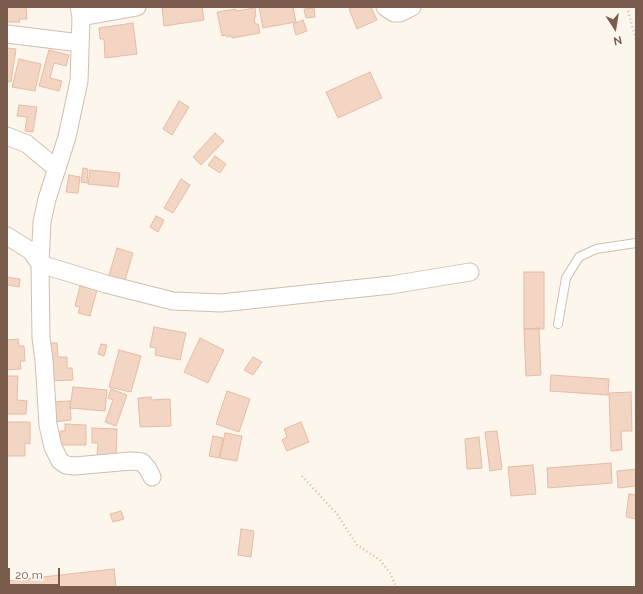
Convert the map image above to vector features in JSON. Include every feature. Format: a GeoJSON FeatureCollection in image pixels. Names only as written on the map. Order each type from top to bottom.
{"type":"FeatureCollection","features":[{"type":"Feature","properties":{"kind":"street"},"geometry":{"type":"LineString","coordinates":[[137,7],[80,12],[79,81],[67,137],[47,199],[42,222],[40,264],[41,338],[44,360],[48,426],[53,447],[60,461],[66,465],[75,466],[131,461],[142,462],[152,477]]}},
{"type":"Feature","properties":{"kind":"street"},"geometry":{"type":"LineString","coordinates":[[385,7],[394,13],[400,13],[412,7]]}},
{"type":"Feature","properties":{"kind":"street"},"geometry":{"type":"LineString","coordinates":[[7,34],[80,43]]}},
{"type":"Feature","properties":{"kind":"street"},"geometry":{"type":"LineString","coordinates":[[7,136],[27,144],[57,170]]}},
{"type":"Feature","properties":{"kind":"street"},"geometry":{"type":"LineString","coordinates":[[7,236],[31,251],[40,264],[106,284],[173,301],[221,303],[391,285],[470,272]]}},
{"type":"Feature","properties":{"kind":"lane"},"geometry":{"type":"LineString","coordinates":[[558,324],[566,278],[580,256],[596,249],[636,243]]}},
{"type":"Feature","properties":{"kind":"path"},"geometry":{"type":"LineString","coordinates":[[627,7],[636,39]]}},
{"type":"Feature","properties":{"kind":"path"},"geometry":{"type":"LineString","coordinates":[[302,476],[337,514],[357,545],[380,560],[390,573],[396,587]]}},
{"type":"Feature","properties":{"kind":"building"},"geometry":{"type":"Polygon","coordinates":[[[7,7],[26,7],[27,19],[19,19],[20,22],[7,22],[7,7]]]}},
{"type":"Feature","properties":{"kind":"building"},"geometry":{"type":"Polygon","coordinates":[[[202,7],[204,20],[164,26],[162,8],[202,7]]]}},
{"type":"Feature","properties":{"kind":"building"},"geometry":{"type":"Polygon","coordinates":[[[259,7],[293,7],[296,22],[263,28],[259,7]]]}},
{"type":"Feature","properties":{"kind":"building"},"geometry":{"type":"Polygon","coordinates":[[[354,7],[371,7],[377,20],[357,29],[349,9],[354,7]]]}},
{"type":"Feature","properties":{"kind":"building"},"geometry":{"type":"Polygon","coordinates":[[[255,8],[255,24],[258,24],[260,33],[232,38],[231,36],[227,37],[226,35],[222,36],[217,12],[255,8]]]}},
{"type":"Feature","properties":{"kind":"building"},"geometry":{"type":"Polygon","coordinates":[[[314,8],[315,17],[306,18],[304,9],[314,8]]]}},
{"type":"Feature","properties":{"kind":"building"},"geometry":{"type":"Polygon","coordinates":[[[303,20],[307,31],[296,35],[293,24],[303,20]]]}},
{"type":"Feature","properties":{"kind":"building"},"geometry":{"type":"Polygon","coordinates":[[[133,23],[137,54],[105,58],[104,39],[100,39],[99,28],[133,23]]]}},
{"type":"Feature","properties":{"kind":"building"},"geometry":{"type":"Polygon","coordinates":[[[7,48],[16,49],[11,82],[7,81],[7,48]]]}},
{"type":"Feature","properties":{"kind":"building"},"geometry":{"type":"Polygon","coordinates":[[[49,50],[69,55],[66,66],[54,63],[50,78],[62,81],[59,91],[39,86],[49,50]]]}},
{"type":"Feature","properties":{"kind":"building"},"geometry":{"type":"Polygon","coordinates":[[[19,59],[41,64],[35,91],[12,87],[19,59]]]}},
{"type":"Feature","properties":{"kind":"building"},"geometry":{"type":"Polygon","coordinates":[[[370,72],[382,98],[338,118],[326,92],[370,72]]]}},
{"type":"Feature","properties":{"kind":"building"},"geometry":{"type":"Polygon","coordinates":[[[179,101],[189,107],[172,135],[163,129],[179,101]]]}},
{"type":"Feature","properties":{"kind":"building"},"geometry":{"type":"Polygon","coordinates":[[[19,105],[37,107],[33,132],[25,131],[27,117],[17,116],[19,105]]]}},
{"type":"Feature","properties":{"kind":"building"},"geometry":{"type":"Polygon","coordinates":[[[215,133],[224,141],[201,165],[193,157],[215,133]]]}},
{"type":"Feature","properties":{"kind":"building"},"geometry":{"type":"Polygon","coordinates":[[[215,156],[226,164],[220,173],[208,165],[215,156]]]}},
{"type":"Feature","properties":{"kind":"building"},"geometry":{"type":"Polygon","coordinates":[[[83,168],[88,169],[87,183],[81,182],[83,168]]]}},
{"type":"Feature","properties":{"kind":"building"},"geometry":{"type":"Polygon","coordinates":[[[90,170],[120,173],[118,187],[88,184],[90,170]]]}},
{"type":"Feature","properties":{"kind":"building"},"geometry":{"type":"Polygon","coordinates":[[[69,175],[80,177],[78,193],[66,192],[69,175]]]}},
{"type":"Feature","properties":{"kind":"building"},"geometry":{"type":"Polygon","coordinates":[[[181,179],[190,185],[173,213],[164,208],[181,179]]]}},
{"type":"Feature","properties":{"kind":"building"},"geometry":{"type":"Polygon","coordinates":[[[156,216],[164,220],[158,232],[150,227],[156,216]]]}},
{"type":"Feature","properties":{"kind":"building"},"geometry":{"type":"Polygon","coordinates":[[[117,248],[133,253],[123,287],[107,282],[117,248]]]}},
{"type":"Feature","properties":{"kind":"building"},"geometry":{"type":"Polygon","coordinates":[[[524,272],[544,272],[544,329],[524,329],[524,272]]]}},
{"type":"Feature","properties":{"kind":"building"},"geometry":{"type":"Polygon","coordinates":[[[7,277],[20,279],[19,287],[7,285],[7,277]]]}},
{"type":"Feature","properties":{"kind":"building"},"geometry":{"type":"Polygon","coordinates":[[[80,286],[97,290],[90,316],[78,313],[80,307],[75,306],[80,286]]]}},
{"type":"Feature","properties":{"kind":"building"},"geometry":{"type":"Polygon","coordinates":[[[154,327],[186,333],[180,360],[155,355],[156,348],[150,347],[154,327]]]}},
{"type":"Feature","properties":{"kind":"building"},"geometry":{"type":"Polygon","coordinates":[[[539,328],[541,375],[526,376],[524,329],[539,328]]]}},
{"type":"Feature","properties":{"kind":"building"},"geometry":{"type":"Polygon","coordinates":[[[200,338],[224,350],[208,383],[184,372],[200,338]]]}},
{"type":"Feature","properties":{"kind":"building"},"geometry":{"type":"Polygon","coordinates":[[[18,339],[19,346],[24,346],[25,361],[20,361],[21,369],[7,370],[7,340],[18,339]]]}},
{"type":"Feature","properties":{"kind":"building"},"geometry":{"type":"Polygon","coordinates":[[[47,343],[57,343],[58,357],[67,357],[67,368],[72,368],[73,380],[48,381],[47,343]]]}},
{"type":"Feature","properties":{"kind":"building"},"geometry":{"type":"Polygon","coordinates":[[[101,344],[107,345],[104,356],[98,354],[101,344]]]}},
{"type":"Feature","properties":{"kind":"building"},"geometry":{"type":"Polygon","coordinates":[[[119,350],[141,356],[131,392],[109,387],[119,350]]]}},
{"type":"Feature","properties":{"kind":"building"},"geometry":{"type":"Polygon","coordinates":[[[253,357],[262,362],[253,375],[244,370],[253,357]]]}},
{"type":"Feature","properties":{"kind":"building"},"geometry":{"type":"Polygon","coordinates":[[[551,375],[609,379],[608,395],[550,391],[551,375]]]}},
{"type":"Feature","properties":{"kind":"building"},"geometry":{"type":"Polygon","coordinates":[[[7,376],[18,376],[17,400],[27,401],[26,414],[7,414],[7,376]]]}},
{"type":"Feature","properties":{"kind":"building"},"geometry":{"type":"Polygon","coordinates":[[[73,387],[107,390],[105,411],[70,408],[73,387]]]}},
{"type":"Feature","properties":{"kind":"building"},"geometry":{"type":"Polygon","coordinates":[[[111,389],[127,395],[116,426],[105,422],[113,400],[108,398],[111,389]]]}},
{"type":"Feature","properties":{"kind":"building"},"geometry":{"type":"Polygon","coordinates":[[[227,391],[250,399],[239,432],[216,424],[227,391]]]}},
{"type":"Feature","properties":{"kind":"building"},"geometry":{"type":"Polygon","coordinates":[[[631,392],[632,431],[621,431],[622,450],[611,451],[609,393],[631,392]]]}},
{"type":"Feature","properties":{"kind":"building"},"geometry":{"type":"Polygon","coordinates":[[[151,397],[151,400],[170,399],[171,426],[140,427],[138,398],[151,397]]]}},
{"type":"Feature","properties":{"kind":"building"},"geometry":{"type":"Polygon","coordinates":[[[70,401],[71,420],[54,422],[52,402],[70,401]]]}},
{"type":"Feature","properties":{"kind":"building"},"geometry":{"type":"Polygon","coordinates":[[[7,422],[30,422],[30,444],[25,443],[25,456],[7,456],[7,422]]]}},
{"type":"Feature","properties":{"kind":"building"},"geometry":{"type":"Polygon","coordinates":[[[301,422],[309,442],[287,451],[282,440],[287,437],[284,429],[301,422]]]}},
{"type":"Feature","properties":{"kind":"building"},"geometry":{"type":"Polygon","coordinates":[[[65,424],[86,425],[86,445],[60,445],[60,431],[65,431],[65,424]]]}},
{"type":"Feature","properties":{"kind":"building"},"geometry":{"type":"Polygon","coordinates":[[[92,428],[117,429],[116,459],[97,458],[98,443],[92,443],[92,428]]]}},
{"type":"Feature","properties":{"kind":"building"},"geometry":{"type":"Polygon","coordinates":[[[497,431],[502,469],[490,471],[485,432],[497,431]]]}},
{"type":"Feature","properties":{"kind":"building"},"geometry":{"type":"Polygon","coordinates":[[[225,433],[242,436],[237,461],[220,458],[225,433]]]}},
{"type":"Feature","properties":{"kind":"building"},"geometry":{"type":"Polygon","coordinates":[[[213,436],[223,438],[219,458],[209,456],[213,436]]]}},
{"type":"Feature","properties":{"kind":"building"},"geometry":{"type":"Polygon","coordinates":[[[479,437],[482,468],[467,469],[465,439],[479,437]]]}},
{"type":"Feature","properties":{"kind":"building"},"geometry":{"type":"Polygon","coordinates":[[[611,463],[612,483],[548,488],[547,468],[611,463]]]}},
{"type":"Feature","properties":{"kind":"building"},"geometry":{"type":"Polygon","coordinates":[[[533,465],[536,494],[511,496],[508,467],[533,465]]]}},
{"type":"Feature","properties":{"kind":"building"},"geometry":{"type":"Polygon","coordinates":[[[636,469],[636,486],[618,488],[617,471],[636,469]]]}},
{"type":"Feature","properties":{"kind":"building"},"geometry":{"type":"Polygon","coordinates":[[[629,494],[636,495],[636,519],[626,517],[629,494]]]}},
{"type":"Feature","properties":{"kind":"building"},"geometry":{"type":"Polygon","coordinates":[[[121,511],[124,519],[113,522],[110,514],[121,511]]]}},
{"type":"Feature","properties":{"kind":"building"},"geometry":{"type":"Polygon","coordinates":[[[241,529],[254,531],[251,557],[238,555],[241,529]]]}},
{"type":"Feature","properties":{"kind":"building"},"geometry":{"type":"Polygon","coordinates":[[[114,569],[116,587],[7,587],[7,581],[114,569]]]}}]}
